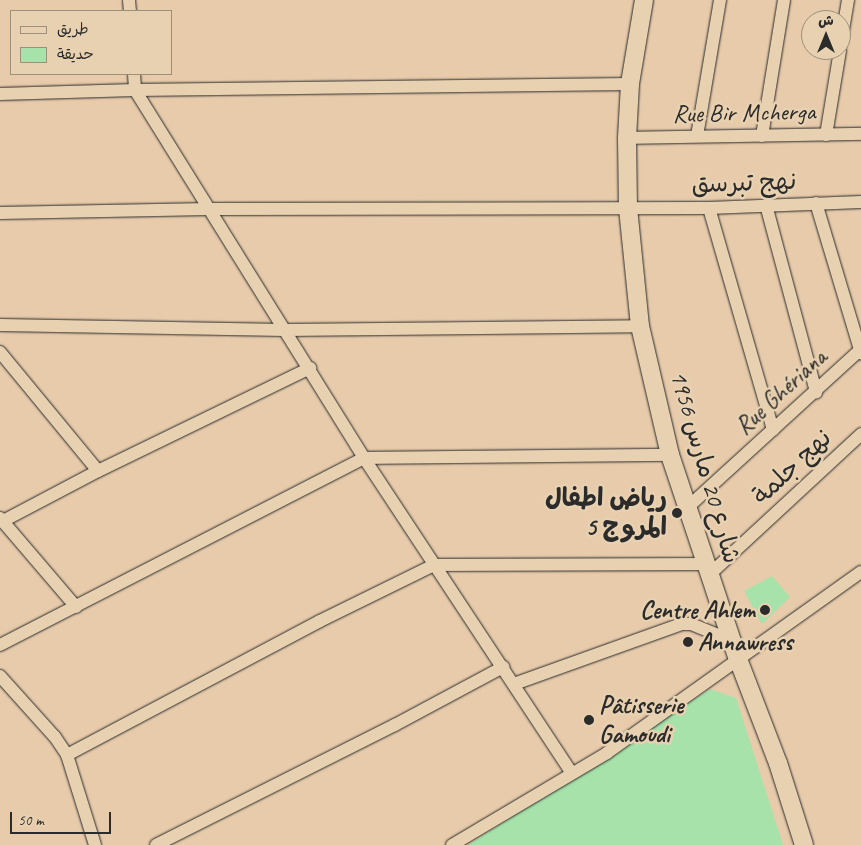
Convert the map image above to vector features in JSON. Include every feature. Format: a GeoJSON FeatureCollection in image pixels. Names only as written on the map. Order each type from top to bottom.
{"type":"FeatureCollection","features":[{"type":"Feature","properties":{"kind":"street","name":"شارع 20 مارس 1956"},"geometry":{"type":"LineString","coordinates":[[644,0],[630,84],[627,138],[628,208],[640,326],[670,455],[738,660],[778,763],[804,845]]}},
{"type":"Feature","properties":{"kind":"street"},"geometry":{"type":"LineString","coordinates":[[697,136],[720,0]]}},
{"type":"Feature","properties":{"kind":"street"},"geometry":{"type":"LineString","coordinates":[[762,136],[784,0]]}},
{"type":"Feature","properties":{"kind":"street"},"geometry":{"type":"LineString","coordinates":[[826,135],[838,60]]}},
{"type":"Feature","properties":{"kind":"street"},"geometry":{"type":"LineString","coordinates":[[134,75],[135,90],[310,368],[364,458],[572,772]]}},
{"type":"Feature","properties":{"kind":"street"},"geometry":{"type":"LineString","coordinates":[[0,94],[135,90],[630,84]]}},
{"type":"Feature","properties":{"kind":"street","name":"Rue Bir Mcherga"},"geometry":{"type":"LineString","coordinates":[[627,138],[861,134]]}},
{"type":"Feature","properties":{"kind":"street","name":"نهج تبرسق"},"geometry":{"type":"LineString","coordinates":[[0,213],[209,209],[709,208],[861,202]]}},
{"type":"Feature","properties":{"kind":"street"},"geometry":{"type":"LineString","coordinates":[[816,203],[860,352]]}},
{"type":"Feature","properties":{"kind":"street"},"geometry":{"type":"LineString","coordinates":[[766,205],[816,392]]}},
{"type":"Feature","properties":{"kind":"street"},"geometry":{"type":"LineString","coordinates":[[709,208],[773,430]]}},
{"type":"Feature","properties":{"kind":"street"},"geometry":{"type":"LineString","coordinates":[[0,325],[285,330],[640,326]]}},
{"type":"Feature","properties":{"kind":"street"},"geometry":{"type":"LineString","coordinates":[[0,352],[98,471]]}},
{"type":"Feature","properties":{"kind":"street","name":"Rue Ghériana"},"geometry":{"type":"LineString","coordinates":[[688,507],[860,352]]}},
{"type":"Feature","properties":{"kind":"street"},"geometry":{"type":"LineString","coordinates":[[76,607],[1,520],[310,368]]}},
{"type":"Feature","properties":{"kind":"street","name":"نهج جلمة"},"geometry":{"type":"LineString","coordinates":[[708,569],[861,434]]}},
{"type":"Feature","properties":{"kind":"street"},"geometry":{"type":"LineString","coordinates":[[0,645],[364,458],[670,455]]}},
{"type":"Feature","properties":{"kind":"street"},"geometry":{"type":"LineString","coordinates":[[67,755],[320,621],[434,565],[708,569]]}},
{"type":"Feature","properties":{"kind":"street"},"geometry":{"type":"LineString","coordinates":[[452,845],[572,772],[607,753],[861,572]]}},
{"type":"Feature","properties":{"kind":"street"},"geometry":{"type":"LineString","coordinates":[[514,684],[682,624],[691,624],[733,641]]}},
{"type":"Feature","properties":{"kind":"street"},"geometry":{"type":"LineString","coordinates":[[156,845],[395,725],[503,667]]}},
{"type":"Feature","properties":{"kind":"street"},"geometry":{"type":"LineString","coordinates":[[0,676],[55,737],[67,755],[95,845]]}},
{"type":"Feature","properties":{"kind":"green space","name":"Centre Ahlem"},"geometry":{"type":"Polygon","coordinates":[[[772,576],[790,597],[762,624],[744,591],[772,576]]]}},
{"type":"Feature","properties":{"kind":"green space"},"geometry":{"type":"Polygon","coordinates":[[[710,689],[736,698],[783,845],[468,845],[710,689]]]}},
{"type":"Feature","properties":{"kind":"place","name":"رياض اطفال المروج 5"},"geometry":{"type":"Point","coordinates":[677,513]}},
{"type":"Feature","properties":{"kind":"place","name":"Centre Ahlem"},"geometry":{"type":"Point","coordinates":[765,610]}},
{"type":"Feature","properties":{"kind":"place","name":"Annawress"},"geometry":{"type":"Point","coordinates":[688,642]}},
{"type":"Feature","properties":{"kind":"place","name":"Pâtisserie Gamoudi"},"geometry":{"type":"Point","coordinates":[589,720]}}]}
